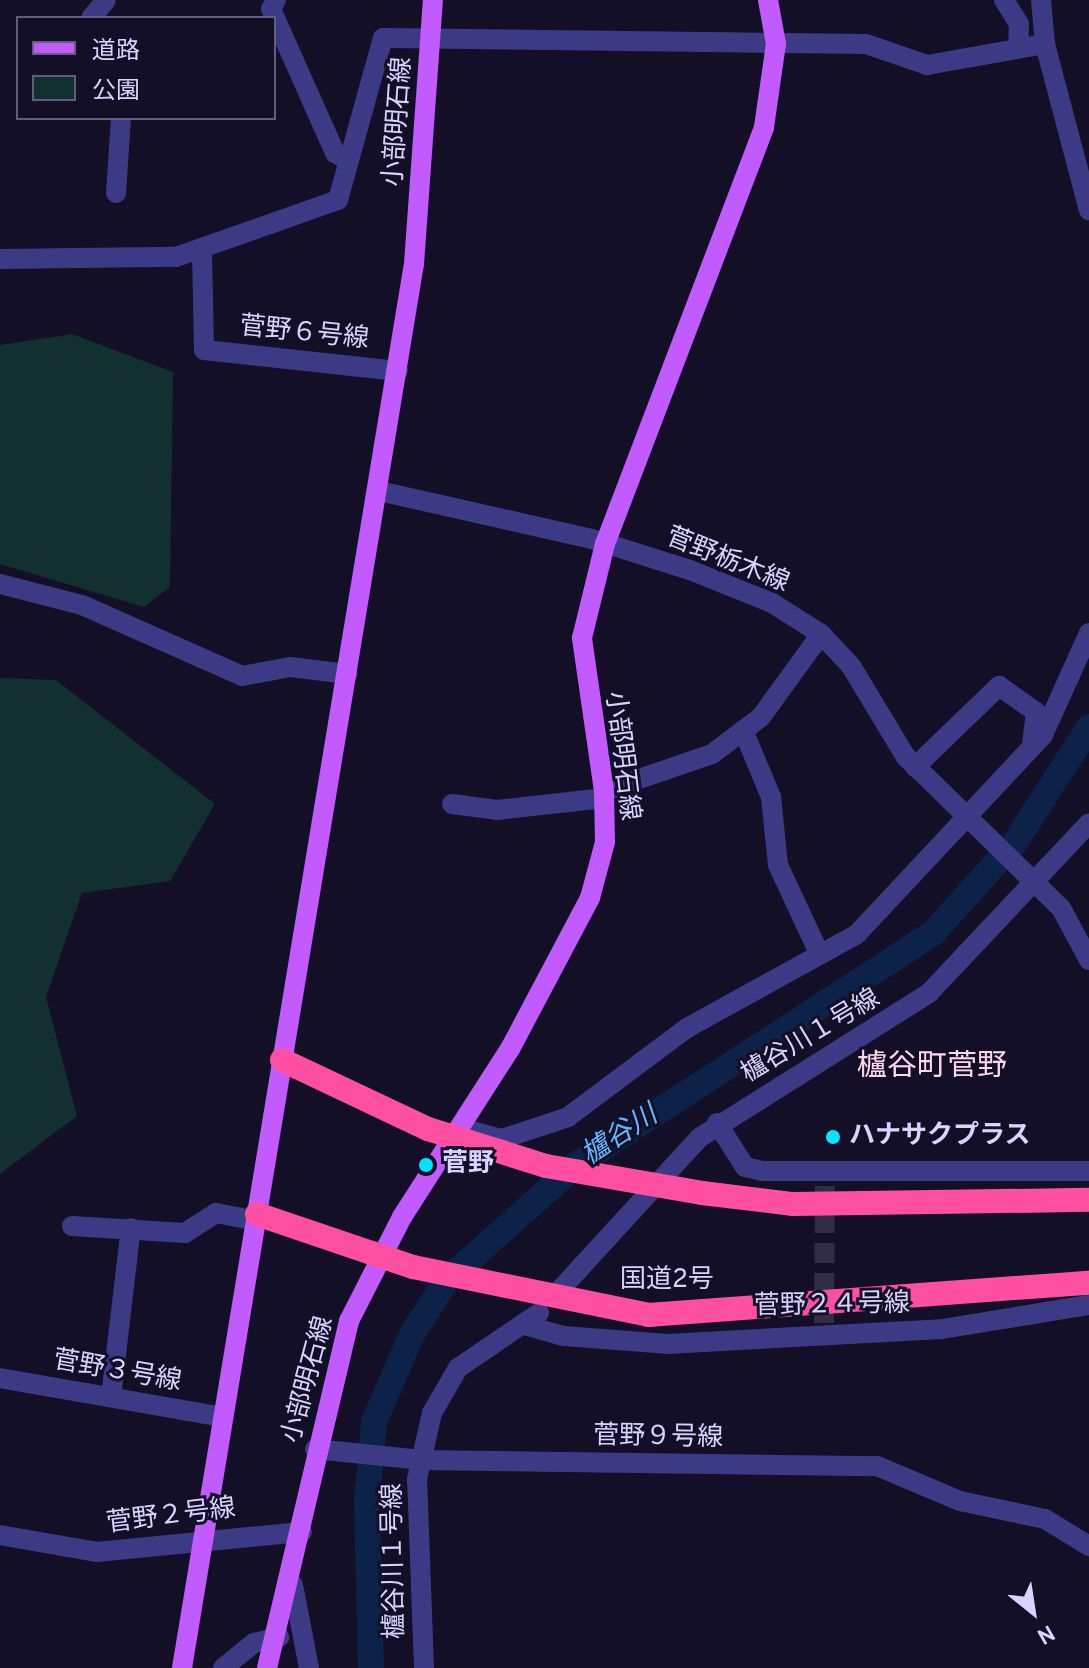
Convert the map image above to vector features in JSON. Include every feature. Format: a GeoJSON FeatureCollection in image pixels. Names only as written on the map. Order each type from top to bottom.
{"type":"FeatureCollection","features":[{"type":"Feature","properties":{"kind":"highway"},"geometry":{"type":"LineString","coordinates":[[282,1060],[428,1129],[546,1166],[702,1193],[793,1204],[1089,1200]]}},
{"type":"Feature","properties":{"kind":"highway","name":"国道2号"},"geometry":{"type":"LineString","coordinates":[[257,1218],[381,1258],[515,1293],[648,1315],[1089,1283]]}},
{"type":"Feature","properties":{"kind":"main road","name":"小部明石線"},"geometry":{"type":"LineString","coordinates":[[182,1668],[398,371],[414,264],[433,0]]}},
{"type":"Feature","properties":{"kind":"main road","name":"小部明石線"},"geometry":{"type":"LineString","coordinates":[[267,1668],[293,1585],[349,1321],[381,1258],[460,1128],[590,898],[605,842],[604,794],[582,638],[605,544],[764,127],[776,44],[768,0]]}},
{"type":"Feature","properties":{"kind":"street"},"geometry":{"type":"LineString","coordinates":[[93,16],[106,0]]}},
{"type":"Feature","properties":{"kind":"street"},"geometry":{"type":"LineString","coordinates":[[1004,0],[1019,24],[1018,47]]}},
{"type":"Feature","properties":{"kind":"street"},"geometry":{"type":"LineString","coordinates":[[1041,0],[1045,44],[1089,210]]}},
{"type":"Feature","properties":{"kind":"street"},"geometry":{"type":"LineString","coordinates":[[276,20],[335,153],[349,161]]}},
{"type":"Feature","properties":{"kind":"street"},"geometry":{"type":"LineString","coordinates":[[0,259],[202,253],[338,200],[383,38],[866,44],[927,65],[1045,44]]}},
{"type":"Feature","properties":{"kind":"street"},"geometry":{"type":"LineString","coordinates":[[116,193],[121,120]]}},
{"type":"Feature","properties":{"kind":"street","name":"菅野６号線"},"geometry":{"type":"LineString","coordinates":[[202,253],[204,350],[398,371]]}},
{"type":"Feature","properties":{"kind":"street","name":"菅野栃木線"},"geometry":{"type":"LineString","coordinates":[[379,491],[605,544],[772,603],[821,634],[851,666],[915,767],[965,819],[1037,885]]}},
{"type":"Feature","properties":{"kind":"street"},"geometry":{"type":"LineString","coordinates":[[0,584],[82,605],[242,676],[290,667],[348,674]]}},
{"type":"Feature","properties":{"kind":"street"},"geometry":{"type":"LineString","coordinates":[[460,1128],[502,1139],[568,1117],[687,1028],[857,934],[1030,750],[1072,685],[1089,633]]}},
{"type":"Feature","properties":{"kind":"street"},"geometry":{"type":"LineString","coordinates":[[452,804],[497,810],[604,794],[662,776],[743,730],[791,684],[821,634]]}},
{"type":"Feature","properties":{"kind":"street"},"geometry":{"type":"LineString","coordinates":[[915,767],[999,686],[1036,712],[1030,750]]}},
{"type":"Feature","properties":{"kind":"street"},"geometry":{"type":"LineString","coordinates":[[743,730],[771,797],[778,865],[820,955]]}},
{"type":"Feature","properties":{"kind":"street","name":"櫨谷川１号線"},"geometry":{"type":"LineString","coordinates":[[558,1292],[717,1123],[929,993],[1037,885],[1089,823]]}},
{"type":"Feature","properties":{"kind":"street"},"geometry":{"type":"LineString","coordinates":[[1037,885],[1061,908],[1089,960]]}},
{"type":"Feature","properties":{"kind":"street"},"geometry":{"type":"LineString","coordinates":[[717,1123],[745,1167],[825,1178],[1089,1171]]}},
{"type":"Feature","properties":{"kind":"street"},"geometry":{"type":"LineString","coordinates":[[72,1226],[197,1232],[216,1213],[257,1218]]}},
{"type":"Feature","properties":{"kind":"street"},"geometry":{"type":"LineString","coordinates":[[111,1397],[131,1228]]}},
{"type":"Feature","properties":{"kind":"street","name":"菅野２４号線"},"geometry":{"type":"LineString","coordinates":[[533,1319],[667,1344],[824,1328],[942,1329],[1089,1305]]}},
{"type":"Feature","properties":{"kind":"street","name":"櫨谷川１号線"},"geometry":{"type":"LineString","coordinates":[[424,1668],[421,1460],[432,1413],[458,1368],[533,1319]]}},
{"type":"Feature","properties":{"kind":"street","name":"菅野３号線"},"geometry":{"type":"LineString","coordinates":[[0,1378],[224,1417]]}},
{"type":"Feature","properties":{"kind":"street","name":"菅野９号線"},"geometry":{"type":"LineString","coordinates":[[323,1450],[421,1460],[877,1466],[960,1501],[1045,1519],[1089,1546]]}},
{"type":"Feature","properties":{"kind":"street","name":"菅野２号線"},"geometry":{"type":"LineString","coordinates":[[0,1535],[97,1552],[203,1536],[302,1532]]}},
{"type":"Feature","properties":{"kind":"street"},"geometry":{"type":"LineString","coordinates":[[293,1585],[309,1668]]}},
{"type":"Feature","properties":{"kind":"street"},"geometry":{"type":"LineString","coordinates":[[223,1668],[254,1643],[279,1637]]}},
{"type":"Feature","properties":{"kind":"green space"},"geometry":{"type":"Polygon","coordinates":[[[72,334],[173,372],[170,587],[144,607],[0,564],[0,345],[72,334]]]}},
{"type":"Feature","properties":{"kind":"green space"},"geometry":{"type":"Polygon","coordinates":[[[0,678],[56,680],[215,804],[170,881],[82,893],[46,997],[77,1116],[0,1174],[0,678]]]}},
{"type":"Feature","properties":{"kind":"waterway","name":"櫨谷川"},"geometry":{"type":"LineString","coordinates":[[371,1668],[367,1499],[374,1422],[412,1334],[447,1280],[576,1165],[933,933],[1016,841],[1089,727]]}},
{"type":"Feature","properties":{"kind":"tunnel"},"geometry":{"type":"LineString","coordinates":[[824,1323],[825,1186]]}},
{"type":"Feature","properties":{"kind":"place","name":"ハナサクプラス"},"geometry":{"type":"Point","coordinates":[833,1137]}},
{"type":"Feature","properties":{"kind":"place","name":"菅野"},"geometry":{"type":"Point","coordinates":[426,1165]}},
{"type":"Feature","properties":{"kind":"district","name":"櫨谷町菅野"},"geometry":{"type":"Point","coordinates":[932,1068]}}]}
